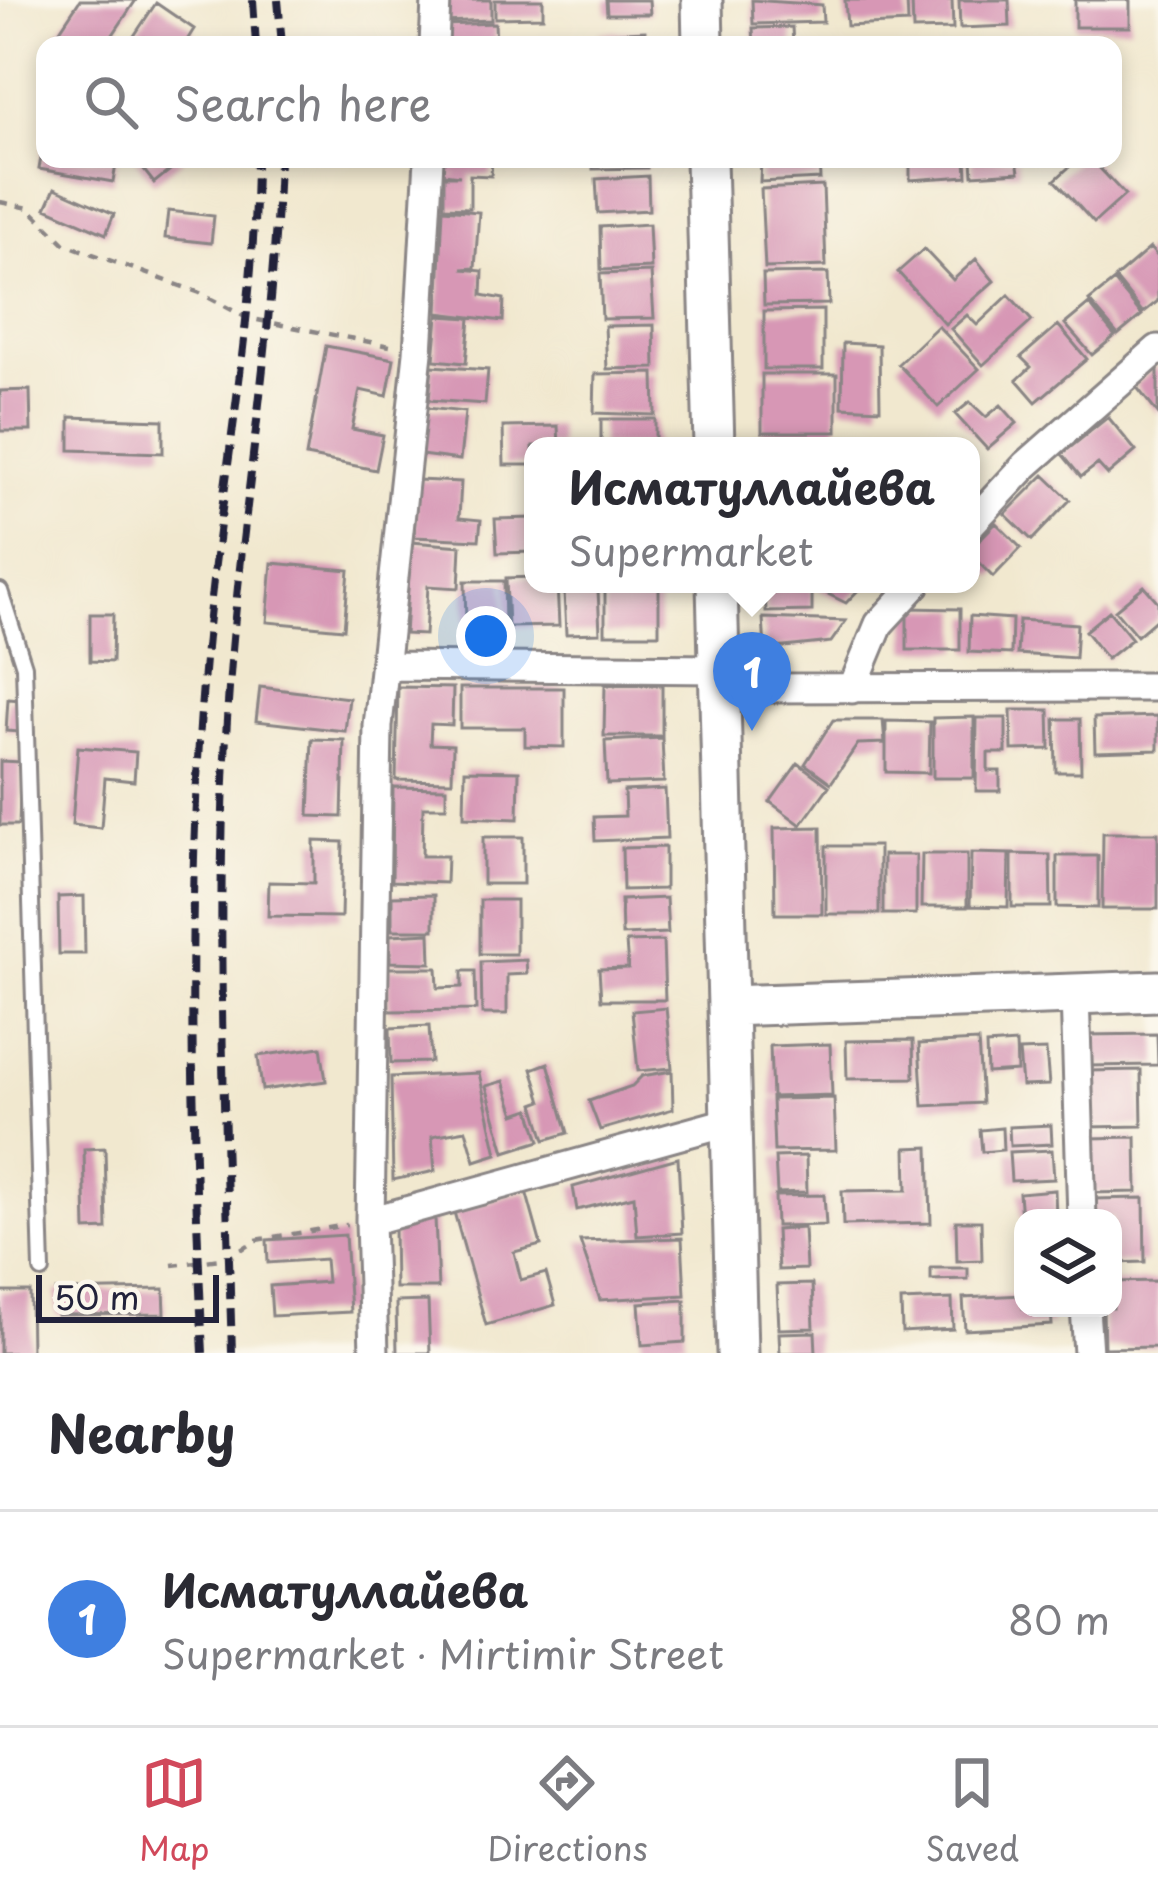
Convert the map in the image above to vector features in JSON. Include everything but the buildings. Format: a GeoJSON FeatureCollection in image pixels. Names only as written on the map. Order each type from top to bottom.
{"type":"FeatureCollection","features":[{"type":"Feature","properties":{"kind":"street"},"geometry":{"type":"LineString","coordinates":[[434,36],[436,0]]}},
{"type":"Feature","properties":{"kind":"street"},"geometry":{"type":"LineString","coordinates":[[702,0],[703,36]]}},
{"type":"Feature","properties":{"kind":"street"},"geometry":{"type":"LineString","coordinates":[[374,1353],[370,1221],[378,726],[418,353],[428,168]]}},
{"type":"Feature","properties":{"kind":"street"},"geometry":{"type":"LineString","coordinates":[[706,168],[714,437]]}},
{"type":"Feature","properties":{"kind":"street"},"geometry":{"type":"LineString","coordinates":[[980,515],[1027,465],[1158,349]]}},
{"type":"Feature","properties":{"kind":"street"},"geometry":{"type":"LineString","coordinates":[[717,593],[736,1353]]}},
{"type":"Feature","properties":{"kind":"street"},"geometry":{"type":"LineString","coordinates":[[852,689],[879,624],[908,593]]}},
{"type":"Feature","properties":{"kind":"street"},"geometry":{"type":"LineString","coordinates":[[388,666],[852,689],[1158,687]]}},
{"type":"Feature","properties":{"kind":"street"},"geometry":{"type":"LineString","coordinates":[[728,1006],[1158,991]]}},
{"type":"Feature","properties":{"kind":"street"},"geometry":{"type":"LineString","coordinates":[[1075,994],[1082,1209]]}},
{"type":"Feature","properties":{"kind":"street"},"geometry":{"type":"LineString","coordinates":[[370,1221],[731,1121]]}},
{"type":"Feature","properties":{"kind":"street"},"geometry":{"type":"LineString","coordinates":[[1086,1317],[1088,1353]]}},
{"type":"Feature","properties":{"kind":"lane"},"geometry":{"type":"LineString","coordinates":[[0,591],[24,666],[42,1270]]}},
{"type":"Feature","properties":{"kind":"path"},"geometry":{"type":"LineString","coordinates":[[0,202],[28,208],[65,244],[200,293],[247,318],[418,353]]}},
{"type":"Feature","properties":{"kind":"path"},"geometry":{"type":"LineString","coordinates":[[172,1265],[229,1258],[256,1240],[370,1221]]}},
{"type":"Feature","properties":{"kind":"railway"},"geometry":{"type":"LineString","coordinates":[[253,0],[255,36]]}},
{"type":"Feature","properties":{"kind":"railway"},"geometry":{"type":"LineString","coordinates":[[278,0],[281,36]]}},
{"type":"Feature","properties":{"kind":"railway"},"geometry":{"type":"LineString","coordinates":[[203,1353],[193,1084],[195,815],[213,577],[250,279],[256,168]]}},
{"type":"Feature","properties":{"kind":"railway"},"geometry":{"type":"LineString","coordinates":[[232,1353],[222,1001],[226,738],[272,282],[278,168]]}},
{"type":"Feature","properties":{"kind":"place","name":"Исматуллайева"},"geometry":{"type":"Point","coordinates":[752,731]}}]}
